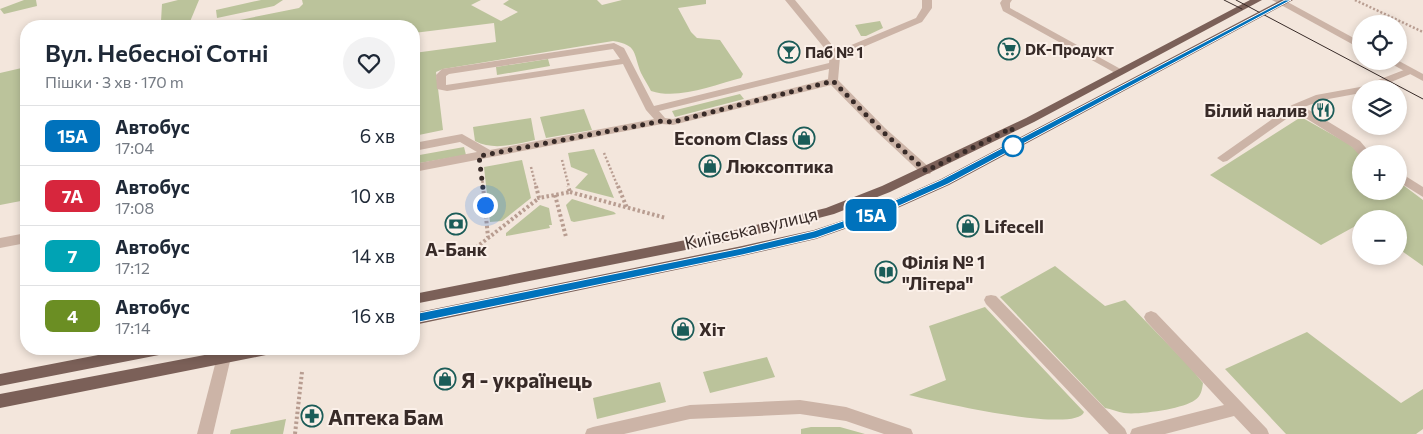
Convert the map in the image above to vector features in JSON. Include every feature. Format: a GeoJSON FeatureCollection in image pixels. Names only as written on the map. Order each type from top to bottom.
{"type":"FeatureCollection","features":[{"type":"Feature","properties":{"kind":"main road","name":"Київська вулиця"},"geometry":{"type":"LineString","coordinates":[[420,298],[731,236],[800,220],[859,200],[926,171],[1030,120],[1257,0]]}},
{"type":"Feature","properties":{"kind":"main road","name":"Київська вулиця"},"geometry":{"type":"LineString","coordinates":[[420,317],[742,251],[816,234],[869,216],[945,182],[1282,1]]}},
{"type":"Feature","properties":{"kind":"main road"},"geometry":{"type":"LineString","coordinates":[[0,380],[115,355]]}},
{"type":"Feature","properties":{"kind":"main road"},"geometry":{"type":"LineString","coordinates":[[0,401],[234,355]]}},
{"type":"Feature","properties":{"kind":"street"},"geometry":{"type":"LineString","coordinates":[[790,0],[834,60],[833,81],[881,130],[926,171]]}},
{"type":"Feature","properties":{"kind":"street"},"geometry":{"type":"LineString","coordinates":[[651,110],[834,60],[919,20],[927,8],[927,0]]}},
{"type":"Feature","properties":{"kind":"street"},"geometry":{"type":"LineString","coordinates":[[1007,0],[1005,3],[1006,9],[1121,72]]}},
{"type":"Feature","properties":{"kind":"street"},"geometry":{"type":"LineString","coordinates":[[1282,1],[1352,41]]}},
{"type":"Feature","properties":{"kind":"street"},"geometry":{"type":"LineString","coordinates":[[626,60],[447,88],[441,87],[441,75],[446,72],[614,46],[619,48],[626,60],[651,110],[662,121]]}},
{"type":"Feature","properties":{"kind":"street"},"geometry":{"type":"LineString","coordinates":[[560,54],[564,70]]}},
{"type":"Feature","properties":{"kind":"street"},"geometry":{"type":"LineString","coordinates":[[485,66],[487,82]]}},
{"type":"Feature","properties":{"kind":"street"},"geometry":{"type":"LineString","coordinates":[[1387,80],[1409,71],[1423,78]]}},
{"type":"Feature","properties":{"kind":"street"},"geometry":{"type":"LineString","coordinates":[[420,167],[662,121],[673,122],[833,81]]}},
{"type":"Feature","properties":{"kind":"street"},"geometry":{"type":"LineString","coordinates":[[1223,158],[1296,107],[1320,97],[1352,92]]}},
{"type":"Feature","properties":{"kind":"street"},"geometry":{"type":"LineString","coordinates":[[1296,107],[1357,145]]}},
{"type":"Feature","properties":{"kind":"street"},"geometry":{"type":"LineString","coordinates":[[420,146],[462,138],[484,155]]}},
{"type":"Feature","properties":{"kind":"street"},"geometry":{"type":"LineString","coordinates":[[1407,182],[1423,193]]}},
{"type":"Feature","properties":{"kind":"street"},"geometry":{"type":"LineString","coordinates":[[0,243],[20,239]]}},
{"type":"Feature","properties":{"kind":"street"},"geometry":{"type":"LineString","coordinates":[[991,300],[1119,434]]}},
{"type":"Feature","properties":{"kind":"street"},"geometry":{"type":"LineString","coordinates":[[1151,318],[1261,434]]}},
{"type":"Feature","properties":{"kind":"street"},"geometry":{"type":"LineString","coordinates":[[205,434],[224,357]]}},
{"type":"Feature","properties":{"kind":"street"},"geometry":{"type":"LineString","coordinates":[[592,434],[690,412],[800,407],[846,414],[904,434]]}},
{"type":"Feature","properties":{"kind":"street"},"geometry":{"type":"LineString","coordinates":[[1138,434],[1237,408]]}},
{"type":"Feature","properties":{"kind":"path"},"geometry":{"type":"LineString","coordinates":[[1355,0],[1423,32]]}},
{"type":"Feature","properties":{"kind":"path"},"geometry":{"type":"LineString","coordinates":[[596,134],[628,208]]}},
{"type":"Feature","properties":{"kind":"path"},"geometry":{"type":"LineString","coordinates":[[558,141],[570,192]]}},
{"type":"Feature","properties":{"kind":"path"},"geometry":{"type":"LineString","coordinates":[[526,148],[539,198]]}},
{"type":"Feature","properties":{"kind":"path"},"geometry":{"type":"LineString","coordinates":[[484,155],[488,238]]}},
{"type":"Feature","properties":{"kind":"path"},"geometry":{"type":"LineString","coordinates":[[464,257],[539,198],[570,192],[666,218]]}},
{"type":"Feature","properties":{"kind":"path"},"geometry":{"type":"LineString","coordinates":[[555,195],[566,237]]}},
{"type":"Feature","properties":{"kind":"path"},"geometry":{"type":"LineString","coordinates":[[295,434],[302,372]]}},
{"type":"Feature","properties":{"kind":"green space"},"geometry":{"type":"Polygon","coordinates":[[[24,0],[36,0],[37,6],[4,14],[0,9],[24,0]]]}},
{"type":"Feature","properties":{"kind":"green space"},"geometry":{"type":"Polygon","coordinates":[[[178,0],[199,0],[191,20],[161,20],[162,4],[178,0]]]}},
{"type":"Feature","properties":{"kind":"green space"},"geometry":{"type":"Polygon","coordinates":[[[261,0],[283,0],[274,6],[217,18],[216,10],[261,0]]]}},
{"type":"Feature","properties":{"kind":"green space"},"geometry":{"type":"Polygon","coordinates":[[[302,0],[481,0],[471,5],[501,21],[518,12],[503,4],[509,0],[597,0],[602,5],[622,0],[706,0],[706,4],[678,8],[691,32],[697,38],[720,40],[743,74],[741,78],[684,93],[673,94],[651,91],[631,48],[613,41],[443,69],[436,72],[443,130],[420,135],[420,52],[496,42],[494,23],[420,32],[420,20],[240,20],[299,8],[303,4],[302,0]]]}},
{"type":"Feature","properties":{"kind":"green space"},"geometry":{"type":"Polygon","coordinates":[[[880,21],[883,28],[866,36],[861,36],[855,25],[880,21]]]}},
{"type":"Feature","properties":{"kind":"green space"},"geometry":{"type":"Polygon","coordinates":[[[548,59],[550,66],[497,75],[496,67],[548,59]]]}},
{"type":"Feature","properties":{"kind":"green space"},"geometry":{"type":"Polygon","coordinates":[[[20,68],[20,201],[0,205],[0,73],[20,68]]]}},
{"type":"Feature","properties":{"kind":"green space"},"geometry":{"type":"Polygon","coordinates":[[[740,94],[744,99],[675,117],[672,111],[740,94]]]}},
{"type":"Feature","properties":{"kind":"green space"},"geometry":{"type":"Polygon","coordinates":[[[584,109],[592,130],[546,138],[540,117],[584,109]]]}},
{"type":"Feature","properties":{"kind":"green space"},"geometry":{"type":"Polygon","coordinates":[[[1301,117],[1352,146],[1352,200],[1407,200],[1407,188],[1423,200],[1423,266],[1407,255],[1407,210],[1352,210],[1352,228],[1321,245],[1210,175],[1301,117]]]}},
{"type":"Feature","properties":{"kind":"green space"},"geometry":{"type":"Polygon","coordinates":[[[531,118],[535,140],[497,146],[490,146],[475,141],[473,127],[531,118]]]}},
{"type":"Feature","properties":{"kind":"green space"},"geometry":{"type":"Polygon","coordinates":[[[464,147],[466,155],[420,163],[420,155],[464,147]]]}},
{"type":"Feature","properties":{"kind":"green space"},"geometry":{"type":"Polygon","coordinates":[[[594,149],[614,198],[575,188],[588,174],[571,167],[568,153],[594,149]]]}},
{"type":"Feature","properties":{"kind":"green space"},"geometry":{"type":"Polygon","coordinates":[[[522,160],[531,198],[502,221],[490,222],[484,167],[522,160]]]}},
{"type":"Feature","properties":{"kind":"green space"},"geometry":{"type":"Polygon","coordinates":[[[572,199],[616,214],[571,221],[566,205],[572,199]]]}},
{"type":"Feature","properties":{"kind":"green space"},"geometry":{"type":"Polygon","coordinates":[[[540,205],[549,208],[552,225],[549,225],[550,228],[506,236],[506,233],[540,205]]]}},
{"type":"Feature","properties":{"kind":"green space"},"geometry":{"type":"Polygon","coordinates":[[[1055,266],[1105,306],[1125,300],[1203,383],[1201,393],[1197,398],[1171,409],[1150,412],[1124,413],[1105,408],[1000,297],[1055,266]]]}},
{"type":"Feature","properties":{"kind":"green space"},"geometry":{"type":"Polygon","coordinates":[[[985,307],[1084,412],[1075,418],[1057,420],[1032,418],[947,404],[909,395],[946,380],[929,326],[985,307]]]}},
{"type":"Feature","properties":{"kind":"green space"},"geometry":{"type":"Polygon","coordinates":[[[1307,332],[1401,403],[1423,389],[1423,429],[1416,434],[1286,434],[1225,369],[1307,332]]]}},
{"type":"Feature","properties":{"kind":"green space"},"geometry":{"type":"Polygon","coordinates":[[[767,357],[775,377],[710,393],[703,372],[767,357]]]}},
{"type":"Feature","properties":{"kind":"green space"},"geometry":{"type":"Polygon","coordinates":[[[660,382],[666,402],[597,419],[593,398],[660,382]]]}},
{"type":"Feature","properties":{"kind":"green space"},"geometry":{"type":"Polygon","coordinates":[[[286,419],[283,434],[230,434],[231,430],[286,419]]]}},
{"type":"Feature","properties":{"kind":"green space"},"geometry":{"type":"Polygon","coordinates":[[[840,427],[865,434],[801,434],[801,429],[840,427]]]}},
{"type":"Feature","properties":{"kind":"tram line"},"geometry":{"type":"LineString","coordinates":[[1224,0],[1242,9]]}},
{"type":"Feature","properties":{"kind":"tram line"},"geometry":{"type":"LineString","coordinates":[[1236,0],[1423,99]]}},
{"type":"Feature","properties":{"kind":"bus line","name":"15A"},"geometry":{"type":"LineString","coordinates":[[420,318],[742,251],[816,234],[869,216],[945,182],[1228,30],[1288,0]]}},
{"type":"Feature","properties":{"kind":"place","name":"DК-Продукт"},"geometry":{"type":"Point","coordinates":[1009,49]}},
{"type":"Feature","properties":{"kind":"place","name":"Паб № 1"},"geometry":{"type":"Point","coordinates":[789,52]}},
{"type":"Feature","properties":{"kind":"place","name":"Білий налив"},"geometry":{"type":"Point","coordinates":[1323,110]}},
{"type":"Feature","properties":{"kind":"place","name":"Econom Class"},"geometry":{"type":"Point","coordinates":[804,138]}},
{"type":"Feature","properties":{"kind":"place","name":"Люксоптика"},"geometry":{"type":"Point","coordinates":[710,166]}},
{"type":"Feature","properties":{"kind":"place","name":"А-Банк"},"geometry":{"type":"Point","coordinates":[456,224]}},
{"type":"Feature","properties":{"kind":"place","name":"Lifecell"},"geometry":{"type":"Point","coordinates":[968,226]}},
{"type":"Feature","properties":{"kind":"place","name":"Філія № 1 \"Літера\""},"geometry":{"type":"Point","coordinates":[886,272]}},
{"type":"Feature","properties":{"kind":"place","name":"Хіт"},"geometry":{"type":"Point","coordinates":[683,329]}},
{"type":"Feature","properties":{"kind":"place","name":"Я - українець"},"geometry":{"type":"Point","coordinates":[445,379]}},
{"type":"Feature","properties":{"kind":"place","name":"Аптека Бам"},"geometry":{"type":"Point","coordinates":[312,416]}},
{"type":"Feature","properties":{"kind":"route"},"geometry":{"type":"LineString","coordinates":[[485,205],[479,156],[662,121],[673,122],[833,81],[881,130],[926,171],[1012,128],[1013,146]]}}]}
